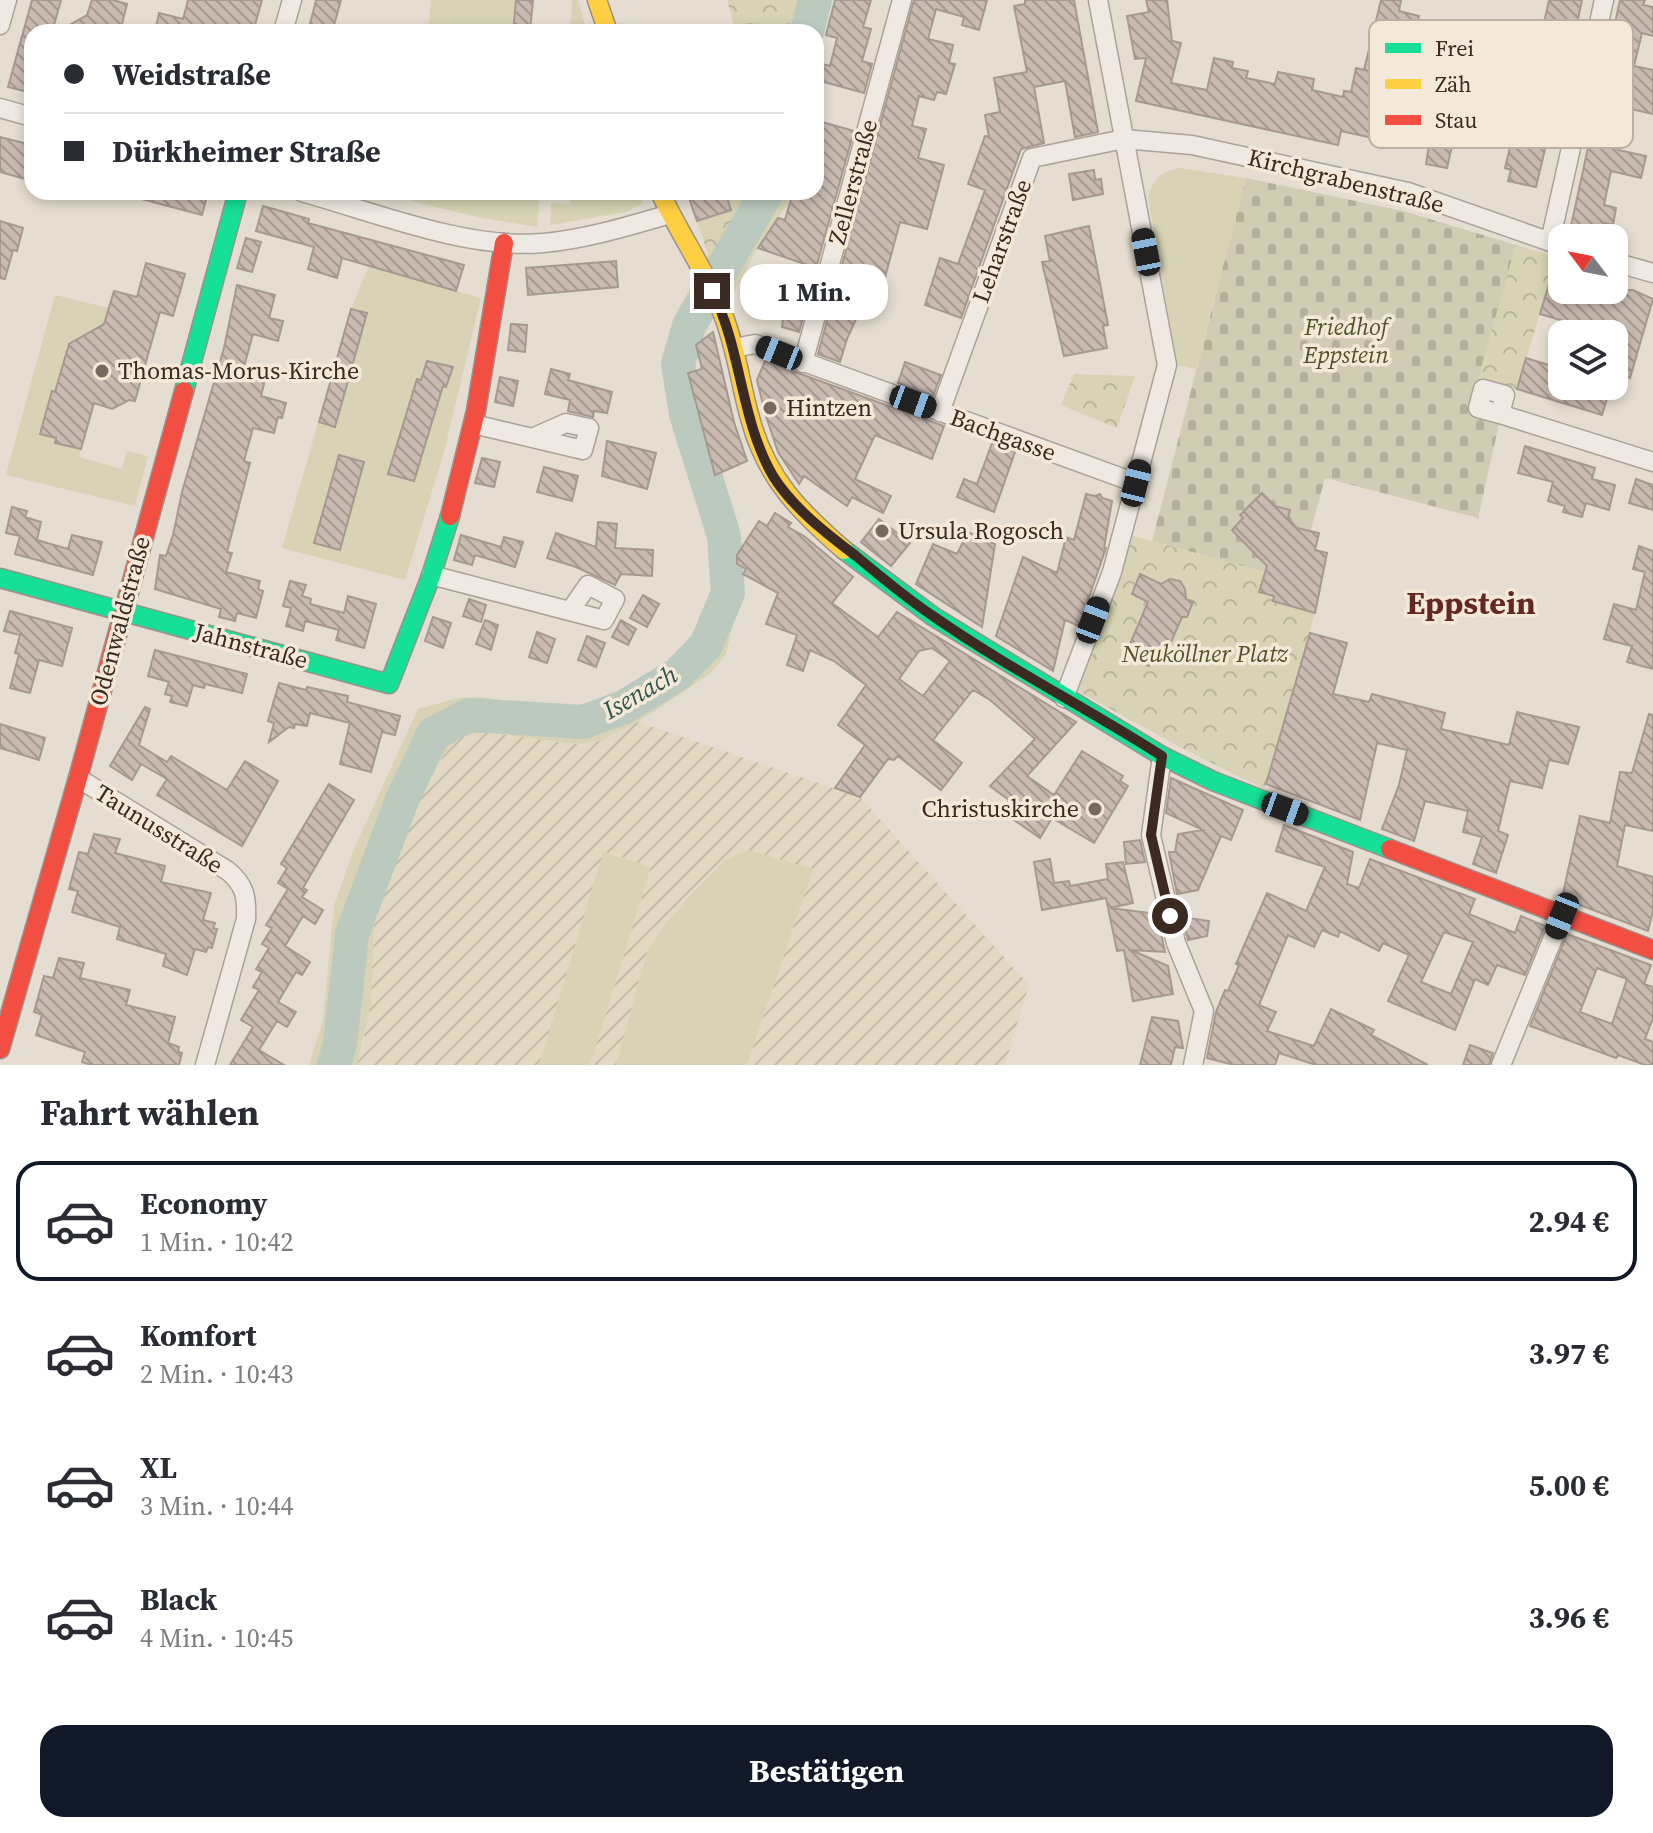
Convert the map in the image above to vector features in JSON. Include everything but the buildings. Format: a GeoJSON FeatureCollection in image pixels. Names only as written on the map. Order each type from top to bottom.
{"type":"FeatureCollection","features":[{"type":"Feature","properties":{"kind":"street"},"geometry":{"type":"LineString","coordinates":[[0,25],[7,0]]}},
{"type":"Feature","properties":{"kind":"street"},"geometry":{"type":"LineString","coordinates":[[285,24],[292,0]]}},
{"type":"Feature","properties":{"kind":"street"},"geometry":{"type":"LineString","coordinates":[[597,0],[605,24]]}},
{"type":"Feature","properties":{"kind":"street","name":"Zellerstraße"},"geometry":{"type":"LineString","coordinates":[[803,363],[902,0]]}},
{"type":"Feature","properties":{"kind":"street"},"geometry":{"type":"LineString","coordinates":[[1064,698],[1112,572],[1167,365],[1098,0]]}},
{"type":"Feature","properties":{"kind":"street"},"geometry":{"type":"LineString","coordinates":[[1600,20],[1604,0]]}},
{"type":"Feature","properties":{"kind":"street"},"geometry":{"type":"LineString","coordinates":[[0,108],[24,115]]}},
{"type":"Feature","properties":{"kind":"street","name":"Kirchgrabenstraße"},"geometry":{"type":"LineString","coordinates":[[1124,139],[1192,145],[1408,192],[1548,241]]}},
{"type":"Feature","properties":{"kind":"street","name":"Leharstraße"},"geometry":{"type":"LineString","coordinates":[[940,412],[1032,158],[1124,139]]}},
{"type":"Feature","properties":{"kind":"street"},"geometry":{"type":"LineString","coordinates":[[1560,224],[1575,148]]}},
{"type":"Feature","properties":{"kind":"street","name":"Odenwaldstraße"},"geometry":{"type":"LineString","coordinates":[[0,1049],[78,778],[236,200]]}},
{"type":"Feature","properties":{"kind":"street"},"geometry":{"type":"LineString","coordinates":[[331,200],[453,234],[504,243],[542,243],[591,235],[670,214]]}},
{"type":"Feature","properties":{"kind":"street"},"geometry":{"type":"LineString","coordinates":[[664,200],[722,311],[754,433],[774,477],[797,506],[826,533],[934,617],[1162,756],[1261,801],[1653,950]]}},
{"type":"Feature","properties":{"kind":"street","name":"Jahnstraße"},"geometry":{"type":"LineString","coordinates":[[0,578],[389,684],[431,575],[473,424],[487,358],[504,243]]}},
{"type":"Feature","properties":{"kind":"street"},"geometry":{"type":"LineString","coordinates":[[1628,266],[1653,273]]}},
{"type":"Feature","properties":{"kind":"street","name":"Bachgasse"},"geometry":{"type":"LineString","coordinates":[[734,348],[755,344],[1136,483]]}},
{"type":"Feature","properties":{"kind":"street"},"geometry":{"type":"LineString","coordinates":[[1500,414],[1653,462]]}},
{"type":"Feature","properties":{"kind":"street"},"geometry":{"type":"LineString","coordinates":[[473,424],[532,438]]}},
{"type":"Feature","properties":{"kind":"street"},"geometry":{"type":"LineString","coordinates":[[431,575],[570,611]]}},
{"type":"Feature","properties":{"kind":"street"},"geometry":{"type":"LineString","coordinates":[[1162,756],[1151,835],[1176,943],[1204,1011],[1193,1065]]}},
{"type":"Feature","properties":{"kind":"street","name":"Taunusstraße"},"geometry":{"type":"LineString","coordinates":[[78,778],[241,882],[247,899],[246,919],[205,1065]]}},
{"type":"Feature","properties":{"kind":"street"},"geometry":{"type":"LineString","coordinates":[[1501,1065],[1562,916]]}},
{"type":"Feature","properties":{"kind":"shaded area"},"geometry":{"type":"Polygon","coordinates":[[[638,722],[860,797],[1029,985],[1005,1065],[747,1065],[813,869],[724,860],[668,920],[647,951],[616,1065],[590,1065],[651,867],[604,852],[539,1065],[357,1065],[364,1039],[380,891],[428,780],[443,756],[462,737],[485,732],[575,744],[599,741],[638,722]]]}},
{"type":"Feature","properties":{"kind":"green space"},"geometry":{"type":"Polygon","coordinates":[[[431,0],[515,0],[512,24],[429,24],[431,0]]]}},
{"type":"Feature","properties":{"kind":"green space"},"geometry":{"type":"Polygon","coordinates":[[[572,0],[578,0],[585,24],[570,24],[572,0]]]}},
{"type":"Feature","properties":{"kind":"green space"},"geometry":{"type":"Polygon","coordinates":[[[727,0],[794,0],[790,24],[734,24],[727,0]]]}},
{"type":"Feature","properties":{"kind":"green space"},"geometry":{"type":"Polygon","coordinates":[[[794,0],[825,0],[822,24],[790,24],[794,0]]]}},
{"type":"Feature","properties":{"kind":"green space"},"geometry":{"type":"Polygon","coordinates":[[[1179,168],[1246,178],[1196,369],[1177,365],[1148,197],[1159,177],[1179,168]]]}},
{"type":"Feature","properties":{"kind":"green space","name":"Friedhof Eppstein"},"geometry":{"type":"Polygon","coordinates":[[[1246,178],[1403,211],[1516,245],[1469,414],[1499,424],[1478,518],[1325,478],[1297,581],[1152,541],[1246,178]]]}},
{"type":"Feature","properties":{"kind":"green space"},"geometry":{"type":"Polygon","coordinates":[[[539,200],[537,227],[482,218],[411,201],[539,200]]]}},
{"type":"Feature","properties":{"kind":"green space"},"geometry":{"type":"Polygon","coordinates":[[[570,200],[642,200],[643,203],[626,212],[550,225],[551,203],[570,204],[570,200]]]}},
{"type":"Feature","properties":{"kind":"green space"},"geometry":{"type":"Polygon","coordinates":[[[728,200],[747,200],[720,242],[708,254],[697,221],[731,210],[728,200]]]}},
{"type":"Feature","properties":{"kind":"green space"},"geometry":{"type":"Polygon","coordinates":[[[747,200],[788,200],[755,252],[732,298],[692,342],[683,374],[736,549],[737,606],[726,654],[711,673],[638,722],[599,741],[575,744],[485,732],[462,737],[443,756],[428,780],[380,891],[374,927],[371,1003],[357,1065],[309,1065],[323,1019],[334,906],[353,851],[418,709],[458,698],[484,697],[588,713],[628,693],[683,658],[709,633],[720,589],[704,501],[685,444],[668,375],[672,336],[678,322],[674,317],[708,254],[720,242],[747,200]]]}},
{"type":"Feature","properties":{"kind":"green space"},"geometry":{"type":"Polygon","coordinates":[[[1516,245],[1548,254],[1548,287],[1517,389],[1478,378],[1516,245]]]}},
{"type":"Feature","properties":{"kind":"green space"},"geometry":{"type":"Polygon","coordinates":[[[369,266],[481,298],[444,452],[405,580],[282,548],[351,309],[369,266]]]}},
{"type":"Feature","properties":{"kind":"green space"},"geometry":{"type":"Polygon","coordinates":[[[55,295],[109,308],[104,324],[66,346],[55,392],[51,392],[40,434],[56,438],[56,443],[81,449],[79,457],[122,469],[127,451],[148,456],[135,506],[6,475],[55,295]]]}},
{"type":"Feature","properties":{"kind":"green space"},"geometry":{"type":"Polygon","coordinates":[[[1074,374],[1135,376],[1117,428],[1061,405],[1074,374]]]}},
{"type":"Feature","properties":{"kind":"green space","name":"Neuköllner Platz"},"geometry":{"type":"Polygon","coordinates":[[[1133,536],[1322,588],[1264,789],[1078,691],[1133,536]]]}},
{"type":"Feature","properties":{"kind":"green space"},"geometry":{"type":"Polygon","coordinates":[[[749,850],[813,869],[747,1065],[616,1065],[647,951],[668,920],[724,860],[749,850]]]}},
{"type":"Feature","properties":{"kind":"green space"},"geometry":{"type":"Polygon","coordinates":[[[603,852],[651,867],[590,1065],[539,1065],[603,852]]]}},
{"type":"Feature","properties":{"kind":"waterway","name":"Isenach"},"geometry":{"type":"LineString","coordinates":[[809,24],[815,0]]}},
{"type":"Feature","properties":{"kind":"waterway","name":"Isenach"},"geometry":{"type":"LineString","coordinates":[[334,1065],[340,1044],[352,934],[402,800],[433,734],[469,715],[583,722],[624,707],[678,674],[706,645],[728,593],[724,536],[686,414],[678,364],[689,326],[762,200]]}},
{"type":"Feature","properties":{"kind":"traffic: fast"},"geometry":{"type":"LineString","coordinates":[[184,391],[236,200]]}},
{"type":"Feature","properties":{"kind":"traffic: fast"},"geometry":{"type":"LineString","coordinates":[[0,578],[389,684],[431,576],[450,516]]}},
{"type":"Feature","properties":{"kind":"traffic: fast"},"geometry":{"type":"LineString","coordinates":[[844,550],[934,617],[1162,756],[1213,781],[1390,849]]}},
{"type":"Feature","properties":{"kind":"traffic: slow"},"geometry":{"type":"LineString","coordinates":[[597,0],[605,24]]}},
{"type":"Feature","properties":{"kind":"traffic: slow"},"geometry":{"type":"LineString","coordinates":[[664,200],[722,312],[750,418],[765,458],[786,492],[844,550]]}},
{"type":"Feature","properties":{"kind":"traffic: jam"},"geometry":{"type":"LineString","coordinates":[[450,516],[476,411],[504,243]]}},
{"type":"Feature","properties":{"kind":"traffic: jam"},"geometry":{"type":"LineString","coordinates":[[0,1049],[184,391]]}},
{"type":"Feature","properties":{"kind":"traffic: jam"},"geometry":{"type":"LineString","coordinates":[[1390,849],[1653,950]]}},
{"type":"Feature","properties":{"kind":"place","name":"Thomas-Morus-Kirche"},"geometry":{"type":"Point","coordinates":[102,371]}},
{"type":"Feature","properties":{"kind":"place","name":"Hintzen"},"geometry":{"type":"Point","coordinates":[770,408]}},
{"type":"Feature","properties":{"kind":"place","name":"Ursula Rogosch"},"geometry":{"type":"Point","coordinates":[882,531]}},
{"type":"Feature","properties":{"kind":"place","name":"Christuskirche"},"geometry":{"type":"Point","coordinates":[1095,809]}},
{"type":"Feature","properties":{"kind":"district","name":"Eppstein"},"geometry":{"type":"Point","coordinates":[1471,603]}},
{"type":"Feature","properties":{"kind":"route"},"geometry":{"type":"LineString","coordinates":[[712,291],[734,348],[754,433],[774,477],[797,506],[826,533],[934,617],[1162,756],[1151,835],[1170,916]]}}]}
